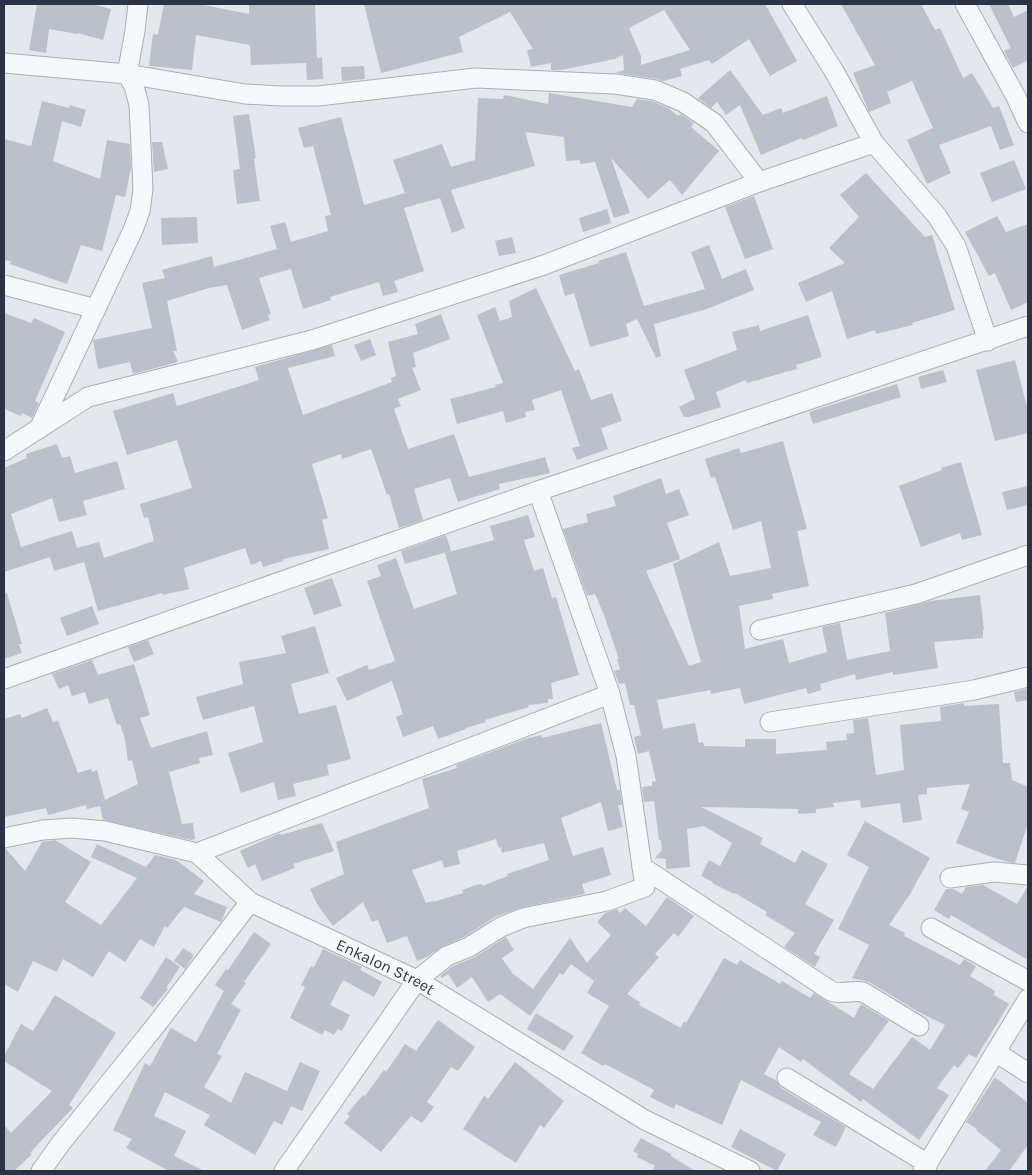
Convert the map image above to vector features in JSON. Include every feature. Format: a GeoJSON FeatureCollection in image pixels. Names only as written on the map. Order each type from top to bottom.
{"type":"FeatureCollection","features":[{"type":"Feature","properties":{"kind":"street"},"geometry":{"type":"LineString","coordinates":[[38,430],[134,230],[140,211],[143,189],[139,105],[134,86],[127,74],[138,4]]}},
{"type":"Feature","properties":{"kind":"street"},"geometry":{"type":"LineString","coordinates":[[792,4],[834,71],[874,143],[937,216],[956,246],[988,341]]}},
{"type":"Feature","properties":{"kind":"street"},"geometry":{"type":"LineString","coordinates":[[965,4],[1022,96],[1028,123]]}},
{"type":"Feature","properties":{"kind":"street"},"geometry":{"type":"LineString","coordinates":[[4,63],[127,74],[245,94],[281,96],[318,96],[476,78],[615,84],[655,90],[683,102],[714,123],[760,182]]}},
{"type":"Feature","properties":{"kind":"street"},"geometry":{"type":"LineString","coordinates":[[4,451],[88,397],[312,340],[544,265],[760,182],[874,143]]}},
{"type":"Feature","properties":{"kind":"street"},"geometry":{"type":"LineString","coordinates":[[4,285],[96,309]]}},
{"type":"Feature","properties":{"kind":"street"},"geometry":{"type":"LineString","coordinates":[[4,679],[538,491],[1028,326]]}},
{"type":"Feature","properties":{"kind":"street"},"geometry":{"type":"LineString","coordinates":[[284,1171],[417,980],[447,956],[523,918],[607,901],[645,887],[626,756],[610,694],[538,491]]}},
{"type":"Feature","properties":{"kind":"street"},"geometry":{"type":"LineString","coordinates":[[760,630],[916,594],[1028,556]]}},
{"type":"Feature","properties":{"kind":"street"},"geometry":{"type":"LineString","coordinates":[[770,722],[974,690],[1028,677]]}},
{"type":"Feature","properties":{"kind":"street"},"geometry":{"type":"LineString","coordinates":[[197,853],[610,694]]}},
{"type":"Feature","properties":{"kind":"street","name":"Enkalon Street"},"geometry":{"type":"LineString","coordinates":[[4,838],[43,830],[72,828],[105,832],[197,853],[250,902],[417,980],[645,1120],[750,1171]]}},
{"type":"Feature","properties":{"kind":"street"},"geometry":{"type":"LineString","coordinates":[[642,867],[831,991],[836,993],[863,992],[919,1026]]}},
{"type":"Feature","properties":{"kind":"street"},"geometry":{"type":"LineString","coordinates":[[950,878],[994,872],[1028,875]]}},
{"type":"Feature","properties":{"kind":"street"},"geometry":{"type":"LineString","coordinates":[[41,1171],[250,902]]}},
{"type":"Feature","properties":{"kind":"street"},"geometry":{"type":"LineString","coordinates":[[931,928],[1028,981]]}},
{"type":"Feature","properties":{"kind":"street"},"geometry":{"type":"LineString","coordinates":[[787,1078],[925,1168],[997,1053],[1028,999]]}},
{"type":"Feature","properties":{"kind":"street"},"geometry":{"type":"LineString","coordinates":[[997,1053],[1028,1072]]}},
{"type":"Feature","properties":{"kind":"building"},"geometry":{"type":"Polygon","coordinates":[[[37,4],[91,4],[111,9],[103,40],[78,33],[49,29],[46,53],[29,50],[37,4]]]}},
{"type":"Feature","properties":{"kind":"building"},"geometry":{"type":"Polygon","coordinates":[[[164,4],[199,4],[249,14],[249,4],[315,4],[317,58],[322,57],[323,79],[307,80],[306,63],[251,65],[250,45],[196,35],[192,70],[149,66],[153,34],[158,35],[164,4]]]}},
{"type":"Feature","properties":{"kind":"building"},"geometry":{"type":"Polygon","coordinates":[[[364,4],[765,4],[797,61],[770,76],[749,39],[712,64],[709,60],[680,69],[682,76],[663,81],[615,73],[624,70],[623,55],[615,59],[561,70],[551,70],[551,63],[531,67],[527,50],[533,49],[510,12],[459,37],[463,52],[381,73],[364,4]],[[664,10],[629,28],[641,56],[641,65],[690,50],[664,10]]]}},
{"type":"Feature","properties":{"kind":"building"},"geometry":{"type":"Polygon","coordinates":[[[841,4],[921,4],[935,30],[940,28],[963,78],[972,73],[993,108],[999,106],[1014,145],[1000,150],[991,126],[939,145],[951,173],[927,184],[907,140],[933,128],[912,81],[887,92],[891,103],[869,112],[853,73],[875,65],[841,4]]]}},
{"type":"Feature","properties":{"kind":"building"},"geometry":{"type":"Polygon","coordinates":[[[989,4],[1008,4],[1014,17],[1028,10],[1028,60],[1013,68],[1004,51],[1011,48],[989,4]]]}},
{"type":"Feature","properties":{"kind":"building"},"geometry":{"type":"Polygon","coordinates":[[[364,66],[365,79],[342,81],[341,67],[364,66]]]}},
{"type":"Feature","properties":{"kind":"building"},"geometry":{"type":"Polygon","coordinates":[[[730,70],[763,115],[781,108],[783,113],[827,96],[838,126],[761,155],[740,105],[726,115],[717,102],[711,108],[698,98],[730,70]]]}},
{"type":"Feature","properties":{"kind":"building"},"geometry":{"type":"Polygon","coordinates":[[[549,93],[632,107],[637,99],[652,101],[668,108],[678,116],[681,114],[694,123],[691,127],[719,151],[682,195],[670,180],[648,199],[611,158],[630,213],[614,218],[595,162],[580,164],[580,160],[566,161],[564,137],[525,132],[535,166],[451,190],[465,228],[452,233],[440,198],[404,208],[424,271],[394,281],[398,292],[383,296],[379,282],[330,297],[331,300],[303,309],[291,269],[259,278],[271,314],[268,315],[270,320],[242,330],[227,285],[209,288],[167,301],[177,351],[173,351],[178,362],[133,374],[130,362],[98,369],[93,340],[152,328],[142,283],[165,278],[162,270],[212,256],[214,267],[277,249],[270,226],[285,222],[291,242],[328,231],[325,216],[331,215],[313,146],[304,148],[298,128],[341,117],[364,205],[405,193],[393,160],[442,144],[451,167],[475,160],[478,98],[503,99],[504,95],[548,104],[549,93]]]}},
{"type":"Feature","properties":{"kind":"building"},"geometry":{"type":"Polygon","coordinates":[[[42,101],[69,108],[70,105],[86,110],[81,127],[62,121],[53,161],[100,179],[107,140],[130,144],[131,168],[125,197],[116,195],[102,251],[81,245],[67,284],[10,264],[11,261],[4,260],[4,139],[31,146],[42,101]]]}},
{"type":"Feature","properties":{"kind":"building"},"geometry":{"type":"Polygon","coordinates":[[[249,114],[260,201],[237,204],[233,170],[240,169],[233,116],[249,114]]]}},
{"type":"Feature","properties":{"kind":"building"},"geometry":{"type":"Polygon","coordinates":[[[152,142],[162,142],[168,169],[154,172],[152,142]]]}},
{"type":"Feature","properties":{"kind":"building"},"geometry":{"type":"Polygon","coordinates":[[[1014,160],[1026,189],[992,202],[980,173],[1014,160]]]}},
{"type":"Feature","properties":{"kind":"building"},"geometry":{"type":"Polygon","coordinates":[[[866,173],[925,237],[932,235],[955,310],[912,323],[913,325],[876,334],[875,330],[847,339],[832,291],[806,302],[798,283],[845,263],[829,248],[859,217],[840,195],[866,173]]]}},
{"type":"Feature","properties":{"kind":"building"},"geometry":{"type":"Polygon","coordinates":[[[754,196],[773,249],[745,259],[725,207],[754,196]]]}},
{"type":"Feature","properties":{"kind":"building"},"geometry":{"type":"Polygon","coordinates":[[[607,209],[611,223],[583,232],[579,218],[607,209]]]}},
{"type":"Feature","properties":{"kind":"building"},"geometry":{"type":"Polygon","coordinates":[[[997,216],[1006,232],[1028,224],[1028,302],[1011,310],[995,273],[989,276],[965,232],[997,216]]]}},
{"type":"Feature","properties":{"kind":"building"},"geometry":{"type":"Polygon","coordinates":[[[197,217],[198,243],[162,245],[161,218],[197,217]]]}},
{"type":"Feature","properties":{"kind":"building"},"geometry":{"type":"Polygon","coordinates":[[[512,237],[516,253],[499,256],[495,241],[512,237]]]}},
{"type":"Feature","properties":{"kind":"building"},"geometry":{"type":"Polygon","coordinates":[[[709,245],[722,279],[746,269],[754,290],[707,309],[654,324],[661,356],[656,358],[637,319],[626,324],[629,336],[590,347],[574,293],[565,296],[559,275],[599,263],[598,261],[626,252],[644,306],[705,289],[691,252],[709,245]]]}},
{"type":"Feature","properties":{"kind":"building"},"geometry":{"type":"Polygon","coordinates":[[[536,288],[575,371],[579,369],[591,400],[612,393],[622,421],[601,428],[608,449],[577,460],[572,448],[580,446],[561,390],[532,400],[535,410],[525,412],[526,417],[506,423],[503,411],[457,424],[450,399],[496,387],[495,385],[503,383],[477,315],[495,307],[500,321],[512,317],[509,301],[536,288]]]}},
{"type":"Feature","properties":{"kind":"building"},"geometry":{"type":"Polygon","coordinates":[[[4,313],[31,323],[34,318],[65,332],[35,401],[39,403],[32,418],[22,413],[21,416],[4,409],[4,313]]]}},
{"type":"Feature","properties":{"kind":"building"},"geometry":{"type":"Polygon","coordinates":[[[441,314],[450,339],[413,353],[416,367],[412,368],[421,390],[398,399],[401,406],[394,409],[408,449],[454,434],[469,477],[545,457],[550,473],[499,484],[500,489],[458,502],[450,478],[414,489],[423,520],[399,528],[389,494],[387,495],[371,449],[342,459],[341,454],[312,464],[328,518],[322,520],[329,549],[283,559],[283,561],[263,567],[261,561],[251,565],[245,548],[184,568],[189,589],[163,595],[162,593],[98,611],[84,562],[54,571],[50,557],[4,572],[4,468],[27,458],[26,454],[57,444],[62,458],[70,456],[75,473],[117,461],[125,489],[83,501],[87,515],[59,522],[52,498],[11,514],[21,547],[72,531],[77,548],[99,542],[104,558],[154,541],[148,517],[144,518],[140,504],[192,488],[177,440],[127,455],[113,411],[173,393],[177,406],[259,380],[255,367],[332,345],[335,356],[288,368],[303,415],[392,382],[391,378],[396,376],[388,342],[418,334],[415,324],[441,314]]]}},
{"type":"Feature","properties":{"kind":"building"},"geometry":{"type":"Polygon","coordinates":[[[808,315],[822,357],[796,365],[797,369],[747,383],[746,380],[716,392],[721,407],[684,417],[679,407],[695,399],[684,370],[737,350],[732,332],[759,325],[760,331],[808,315]]]}},
{"type":"Feature","properties":{"kind":"building"},"geometry":{"type":"Polygon","coordinates":[[[370,339],[376,355],[361,361],[354,345],[370,339]]]}},
{"type":"Feature","properties":{"kind":"building"},"geometry":{"type":"Polygon","coordinates":[[[1015,360],[1028,411],[1028,433],[995,441],[976,370],[1015,360]]]}},
{"type":"Feature","properties":{"kind":"building"},"geometry":{"type":"Polygon","coordinates":[[[943,370],[947,382],[921,389],[918,377],[943,370]]]}},
{"type":"Feature","properties":{"kind":"building"},"geometry":{"type":"Polygon","coordinates":[[[897,384],[901,397],[813,424],[809,412],[897,384]]]}},
{"type":"Feature","properties":{"kind":"building"},"geometry":{"type":"Polygon","coordinates":[[[783,441],[807,529],[797,531],[809,586],[772,594],[773,599],[739,606],[745,649],[783,639],[789,663],[827,652],[822,627],[840,623],[847,660],[890,651],[885,613],[931,601],[980,595],[984,630],[983,638],[934,642],[938,668],[893,675],[893,672],[856,680],[855,674],[820,684],[821,690],[808,694],[806,688],[744,704],[740,688],[711,694],[710,690],[657,700],[663,729],[695,723],[699,743],[703,742],[704,746],[745,747],[745,739],[776,739],[776,754],[827,750],[826,742],[847,740],[846,734],[854,733],[853,720],[868,718],[876,775],[904,770],[900,725],[941,721],[940,707],[964,703],[964,706],[999,704],[1003,763],[1010,763],[1012,780],[1028,787],[1028,823],[1015,863],[986,855],[956,843],[969,812],[961,809],[970,784],[927,788],[927,794],[918,795],[922,820],[903,823],[900,803],[861,808],[860,800],[833,803],[834,807],[816,809],[816,813],[798,814],[798,809],[701,807],[763,838],[760,844],[795,863],[802,850],[828,864],[805,904],[834,920],[814,954],[820,957],[815,967],[784,947],[795,933],[765,915],[767,912],[701,876],[709,860],[720,866],[732,843],[704,826],[687,829],[690,867],[666,869],[666,859],[655,858],[662,850],[654,801],[644,802],[642,787],[652,786],[652,782],[656,781],[649,751],[638,754],[634,737],[641,735],[634,705],[630,705],[625,683],[619,684],[614,671],[620,669],[617,659],[619,659],[595,594],[587,596],[563,529],[588,522],[586,514],[616,506],[613,496],[661,478],[666,494],[679,489],[689,515],[667,523],[680,559],[646,571],[689,666],[701,662],[673,564],[719,542],[730,576],[771,568],[761,521],[733,530],[715,477],[711,478],[705,459],[739,448],[741,453],[783,441]]]}},
{"type":"Feature","properties":{"kind":"building"},"geometry":{"type":"Polygon","coordinates":[[[961,462],[982,535],[962,540],[960,533],[921,547],[899,486],[942,470],[941,468],[961,462]]]}},
{"type":"Feature","properties":{"kind":"building"},"geometry":{"type":"Polygon","coordinates":[[[1028,486],[1028,505],[1007,510],[1002,492],[1028,486]]]}},
{"type":"Feature","properties":{"kind":"building"},"geometry":{"type":"Polygon","coordinates":[[[528,515],[535,537],[524,540],[534,571],[543,568],[552,598],[556,597],[579,675],[551,683],[553,699],[548,699],[548,703],[528,705],[529,707],[485,720],[486,722],[438,739],[433,726],[403,737],[396,717],[403,714],[392,681],[347,701],[336,678],[367,665],[369,670],[395,661],[367,581],[381,576],[377,565],[396,558],[414,609],[457,594],[445,553],[494,540],[490,526],[528,515]]]}},
{"type":"Feature","properties":{"kind":"building"},"geometry":{"type":"Polygon","coordinates":[[[446,535],[451,551],[405,564],[401,551],[446,535]]]}},
{"type":"Feature","properties":{"kind":"building"},"geometry":{"type":"Polygon","coordinates":[[[332,578],[342,606],[314,615],[304,588],[332,578]]]}},
{"type":"Feature","properties":{"kind":"building"},"geometry":{"type":"Polygon","coordinates":[[[7,593],[22,644],[19,644],[22,653],[4,659],[4,594],[7,593]]]}},
{"type":"Feature","properties":{"kind":"building"},"geometry":{"type":"Polygon","coordinates":[[[92,606],[99,624],[67,636],[60,618],[92,606]]]}},
{"type":"Feature","properties":{"kind":"building"},"geometry":{"type":"Polygon","coordinates":[[[315,626],[329,673],[291,684],[299,714],[336,705],[351,759],[327,765],[329,775],[293,784],[296,796],[278,800],[274,782],[241,793],[228,753],[263,742],[254,706],[203,720],[196,697],[243,684],[239,662],[286,653],[281,636],[315,626]]]}},
{"type":"Feature","properties":{"kind":"building"},"geometry":{"type":"Polygon","coordinates":[[[148,640],[154,654],[134,662],[128,647],[148,640]]]}},
{"type":"Feature","properties":{"kind":"building"},"geometry":{"type":"Polygon","coordinates":[[[92,660],[98,675],[134,664],[150,715],[140,718],[151,748],[207,731],[213,755],[199,758],[200,763],[169,772],[182,824],[193,823],[195,839],[191,840],[103,820],[100,806],[87,809],[86,805],[48,815],[46,808],[4,817],[4,719],[20,714],[22,718],[47,708],[53,722],[58,721],[78,773],[91,769],[92,772],[97,770],[105,800],[138,784],[132,760],[128,761],[125,739],[120,724],[117,725],[108,698],[89,704],[85,692],[72,696],[68,685],[59,689],[52,674],[92,660]]]}},
{"type":"Feature","properties":{"kind":"building"},"geometry":{"type":"Polygon","coordinates":[[[1027,689],[1028,700],[1016,702],[1014,692],[1027,689]]]}},
{"type":"Feature","properties":{"kind":"building"},"geometry":{"type":"Polygon","coordinates":[[[601,723],[617,790],[620,790],[622,805],[618,805],[623,827],[608,831],[601,802],[561,818],[573,856],[603,847],[611,875],[582,884],[585,894],[519,908],[495,917],[464,937],[443,946],[427,957],[417,961],[407,936],[387,943],[378,920],[372,922],[363,902],[333,926],[317,904],[310,889],[344,874],[336,842],[429,808],[422,779],[457,768],[456,765],[525,739],[541,735],[542,738],[601,723]],[[496,839],[457,851],[460,864],[444,868],[442,860],[412,870],[426,903],[463,893],[462,890],[476,885],[482,884],[482,886],[508,876],[507,874],[549,860],[544,843],[502,853],[501,847],[499,848],[496,839]]]}},
{"type":"Feature","properties":{"kind":"building"},"geometry":{"type":"Polygon","coordinates":[[[865,821],[930,858],[910,894],[889,925],[905,933],[904,936],[960,965],[964,959],[976,966],[970,976],[995,991],[994,995],[1009,1004],[976,1058],[969,1054],[958,1068],[954,1065],[937,1088],[949,1095],[919,1140],[863,1099],[861,1102],[803,1059],[801,1062],[779,1047],[764,1074],[777,1081],[781,1088],[846,1127],[836,1147],[813,1135],[821,1122],[741,1080],[722,1125],[676,1104],[674,1109],[650,1097],[654,1090],[605,1064],[603,1066],[581,1053],[609,1006],[587,993],[594,981],[571,964],[563,975],[560,973],[530,1016],[500,994],[488,1002],[472,977],[457,988],[448,974],[442,978],[440,976],[453,966],[475,957],[506,937],[514,950],[502,958],[512,973],[533,989],[570,938],[587,963],[611,935],[597,922],[605,913],[617,909],[620,913],[625,908],[646,926],[667,897],[694,916],[678,937],[674,933],[655,954],[659,957],[627,994],[640,1002],[639,1005],[681,1028],[684,1021],[686,1023],[724,958],[737,965],[740,960],[780,984],[782,981],[810,998],[814,993],[854,1018],[861,1004],[889,1021],[849,1074],[873,1089],[912,1037],[930,1050],[945,1025],[917,1011],[869,982],[852,978],[869,945],[838,929],[869,867],[847,855],[865,821]]]}},
{"type":"Feature","properties":{"kind":"building"},"geometry":{"type":"Polygon","coordinates":[[[322,823],[334,851],[293,864],[295,868],[262,881],[255,864],[248,868],[240,851],[280,833],[281,835],[322,823]]]}},
{"type":"Feature","properties":{"kind":"building"},"geometry":{"type":"Polygon","coordinates":[[[55,840],[91,862],[65,902],[101,925],[137,878],[91,857],[97,844],[146,867],[155,855],[176,860],[204,881],[194,894],[227,907],[222,920],[221,922],[184,907],[167,928],[165,926],[154,947],[140,939],[125,962],[109,951],[93,977],[63,959],[57,972],[33,961],[18,992],[4,984],[4,849],[25,871],[42,842],[55,840]]]}},
{"type":"Feature","properties":{"kind":"building"},"geometry":{"type":"Polygon","coordinates":[[[983,885],[1017,904],[1028,886],[1028,960],[951,915],[949,919],[934,910],[946,889],[953,889],[962,894],[966,887],[983,885]]]}},
{"type":"Feature","properties":{"kind":"building"},"geometry":{"type":"Polygon","coordinates":[[[254,932],[271,944],[231,1004],[241,1010],[217,1054],[222,1056],[204,1087],[231,1103],[245,1072],[287,1091],[300,1062],[320,1071],[302,1111],[291,1106],[282,1125],[274,1121],[255,1155],[204,1125],[210,1115],[165,1092],[154,1116],[186,1131],[174,1156],[204,1171],[169,1171],[126,1148],[132,1139],[113,1130],[145,1063],[150,1066],[171,1028],[196,1042],[224,991],[215,985],[226,969],[228,970],[254,932]]]}},
{"type":"Feature","properties":{"kind":"building"},"geometry":{"type":"Polygon","coordinates":[[[183,948],[194,955],[185,969],[174,961],[183,948]]]}},
{"type":"Feature","properties":{"kind":"building"},"geometry":{"type":"Polygon","coordinates":[[[323,949],[362,967],[360,970],[382,982],[374,997],[343,980],[330,1005],[350,1015],[342,1031],[338,1029],[334,1035],[325,1030],[322,1035],[290,1018],[305,987],[301,985],[311,966],[314,967],[323,949]]]}},
{"type":"Feature","properties":{"kind":"building"},"geometry":{"type":"Polygon","coordinates":[[[166,957],[180,967],[166,988],[168,989],[153,1007],[140,998],[166,957]]]}},
{"type":"Feature","properties":{"kind":"building"},"geometry":{"type":"Polygon","coordinates":[[[55,995],[116,1033],[69,1105],[73,1108],[30,1153],[32,1154],[14,1171],[4,1171],[4,1125],[11,1133],[52,1091],[4,1061],[4,1056],[21,1024],[33,1031],[55,995]]]}},
{"type":"Feature","properties":{"kind":"building"},"geometry":{"type":"Polygon","coordinates":[[[536,1013],[574,1036],[564,1051],[527,1029],[536,1013]]]}},
{"type":"Feature","properties":{"kind":"building"},"geometry":{"type":"Polygon","coordinates":[[[438,1020],[475,1047],[458,1071],[451,1067],[427,1102],[434,1107],[422,1123],[411,1116],[381,1152],[344,1123],[350,1116],[347,1114],[363,1095],[365,1096],[384,1070],[386,1072],[405,1044],[416,1051],[438,1020]]]}},
{"type":"Feature","properties":{"kind":"building"},"geometry":{"type":"Polygon","coordinates":[[[515,1062],[564,1101],[544,1128],[540,1125],[516,1163],[463,1129],[484,1096],[488,1099],[515,1062]]]}},
{"type":"Feature","properties":{"kind":"building"},"geometry":{"type":"Polygon","coordinates":[[[995,1077],[1028,1103],[1028,1145],[1009,1171],[985,1171],[1001,1150],[966,1122],[995,1077]]]}},
{"type":"Feature","properties":{"kind":"building"},"geometry":{"type":"Polygon","coordinates":[[[740,1129],[786,1154],[777,1171],[731,1147],[740,1129]]]}},
{"type":"Feature","properties":{"kind":"building"},"geometry":{"type":"Polygon","coordinates":[[[641,1138],[671,1154],[671,1156],[695,1171],[652,1171],[655,1166],[637,1157],[638,1154],[633,1151],[641,1138]]]}}]}
